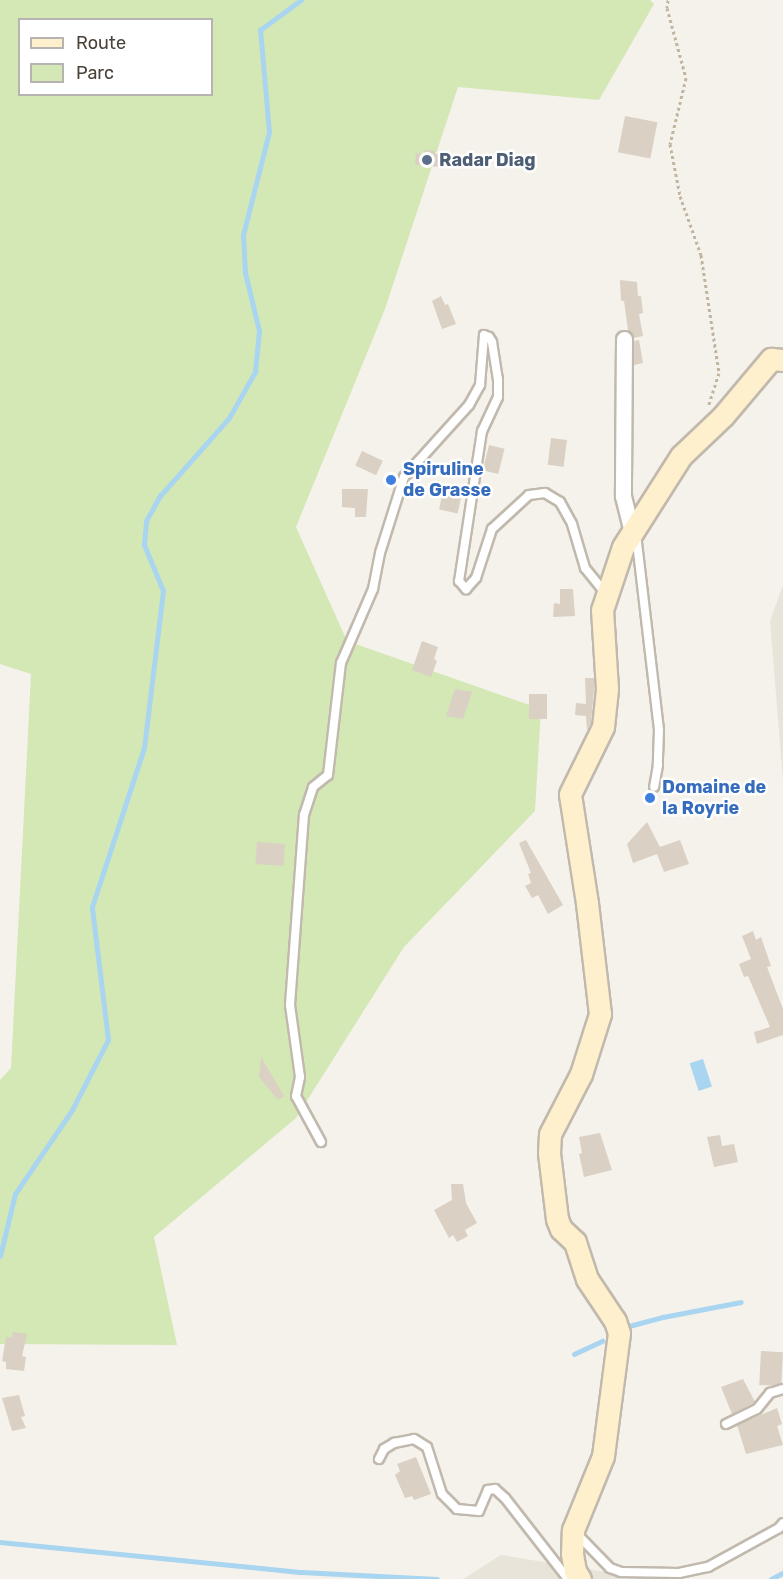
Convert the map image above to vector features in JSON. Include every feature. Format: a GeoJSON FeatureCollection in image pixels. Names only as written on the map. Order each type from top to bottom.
{"type":"FeatureCollection","features":[{"type":"Feature","properties":{"kind":"street"},"geometry":{"type":"LineString","coordinates":[[624,339],[623,496],[634,529]]}},
{"type":"Feature","properties":{"kind":"street"},"geometry":{"type":"LineString","coordinates":[[580,1579],[575,1571],[572,1554],[573,1530],[603,1456],[611,1378],[618,1350],[619,1333],[615,1322],[587,1279],[575,1242],[561,1229],[557,1219],[549,1153],[550,1134],[580,1074],[600,1014],[587,903],[570,794],[603,727],[607,689],[602,610],[606,594],[634,529],[681,456],[723,416],[771,359],[783,360]]}},
{"type":"Feature","properties":{"kind":"lane"},"geometry":{"type":"LineString","coordinates":[[321,1142],[296,1096],[300,1077],[290,1005],[304,815],[313,787],[328,775],[340,663],[373,589],[380,553],[404,477],[469,405],[480,385],[484,335],[492,342],[498,379],[498,397],[482,430],[459,581],[466,589],[476,578],[492,529],[529,495],[545,492],[560,502],[572,524],[585,568],[606,594]]}},
{"type":"Feature","properties":{"kind":"lane"},"geometry":{"type":"LineString","coordinates":[[634,529],[659,730],[658,765],[654,787]]}},
{"type":"Feature","properties":{"kind":"lane"},"geometry":{"type":"LineString","coordinates":[[726,1424],[757,1409],[770,1393],[783,1389]]}},
{"type":"Feature","properties":{"kind":"lane"},"geometry":{"type":"LineString","coordinates":[[379,1459],[384,1449],[394,1443],[414,1439],[427,1447],[442,1494],[457,1509],[479,1511],[488,1490],[495,1489],[505,1498],[568,1579]]}},
{"type":"Feature","properties":{"kind":"lane"},"geometry":{"type":"LineString","coordinates":[[573,1530],[610,1568],[621,1572],[679,1573],[708,1567],[779,1528],[783,1523]]}},
{"type":"Feature","properties":{"kind":"path"},"geometry":{"type":"LineString","coordinates":[[668,0],[667,8],[686,78],[670,144],[680,196],[701,255],[719,373],[705,416]]}},
{"type":"Feature","properties":{"kind":"shaded area"},"geometry":{"type":"Polygon","coordinates":[[[783,585],[783,780],[770,621],[783,585]]]}},
{"type":"Feature","properties":{"kind":"shaded area"},"geometry":{"type":"Polygon","coordinates":[[[501,1555],[650,1579],[463,1579],[501,1555]]]}},
{"type":"Feature","properties":{"kind":"green space"},"geometry":{"type":"Polygon","coordinates":[[[0,0],[650,0],[654,4],[599,100],[458,87],[385,309],[296,527],[347,641],[541,709],[535,811],[404,947],[296,1118],[154,1237],[177,1345],[0,1344],[0,1080],[11,1068],[31,674],[0,664],[0,0]]]}},
{"type":"Feature","properties":{"kind":"water"},"geometry":{"type":"Polygon","coordinates":[[[703,1059],[712,1087],[699,1091],[690,1063],[703,1059]]]}},
{"type":"Feature","properties":{"kind":"building"},"geometry":{"type":"Polygon","coordinates":[[[625,116],[657,122],[650,159],[618,152],[625,116]]]}},
{"type":"Feature","properties":{"kind":"building"},"geometry":{"type":"Polygon","coordinates":[[[424,150],[441,154],[441,167],[415,165],[416,153],[424,154],[424,150]]]}},
{"type":"Feature","properties":{"kind":"building"},"geometry":{"type":"Polygon","coordinates":[[[620,280],[637,282],[643,313],[639,314],[643,336],[633,338],[628,330],[624,301],[621,301],[620,280]]]}},
{"type":"Feature","properties":{"kind":"building"},"geometry":{"type":"Polygon","coordinates":[[[441,296],[445,305],[448,304],[456,324],[442,329],[432,301],[441,296]]]}},
{"type":"Feature","properties":{"kind":"building"},"geometry":{"type":"Polygon","coordinates":[[[639,340],[643,363],[634,365],[634,341],[639,340]]]}},
{"type":"Feature","properties":{"kind":"building"},"geometry":{"type":"Polygon","coordinates":[[[551,438],[567,440],[564,467],[548,465],[551,438]]]}},
{"type":"Feature","properties":{"kind":"building"},"geometry":{"type":"Polygon","coordinates":[[[489,445],[505,449],[498,474],[483,470],[489,445]]]}},
{"type":"Feature","properties":{"kind":"building"},"geometry":{"type":"Polygon","coordinates":[[[362,451],[383,461],[376,475],[355,466],[362,451]]]}},
{"type":"Feature","properties":{"kind":"building"},"geometry":{"type":"Polygon","coordinates":[[[342,489],[368,489],[366,517],[355,517],[355,508],[342,507],[342,489]]]}},
{"type":"Feature","properties":{"kind":"building"},"geometry":{"type":"Polygon","coordinates":[[[443,491],[462,495],[458,514],[439,510],[443,491]]]}},
{"type":"Feature","properties":{"kind":"building"},"geometry":{"type":"Polygon","coordinates":[[[560,589],[573,589],[575,616],[553,617],[554,603],[560,604],[560,589]]]}},
{"type":"Feature","properties":{"kind":"building"},"geometry":{"type":"Polygon","coordinates":[[[422,641],[438,647],[434,659],[437,661],[431,677],[412,670],[422,641]]]}},
{"type":"Feature","properties":{"kind":"building"},"geometry":{"type":"Polygon","coordinates":[[[585,678],[594,678],[591,723],[587,730],[586,716],[575,715],[576,703],[586,704],[585,678]]]}},
{"type":"Feature","properties":{"kind":"building"},"geometry":{"type":"Polygon","coordinates":[[[455,689],[472,692],[463,719],[446,716],[455,689]]]}},
{"type":"Feature","properties":{"kind":"building"},"geometry":{"type":"Polygon","coordinates":[[[529,694],[547,694],[547,719],[529,719],[529,694]]]}},
{"type":"Feature","properties":{"kind":"building"},"geometry":{"type":"Polygon","coordinates":[[[647,822],[660,847],[680,840],[689,864],[664,872],[657,854],[633,863],[627,844],[647,822]]]}},
{"type":"Feature","properties":{"kind":"building"},"geometry":{"type":"Polygon","coordinates":[[[526,840],[563,905],[548,914],[538,895],[532,898],[525,886],[531,883],[528,874],[531,873],[519,843],[526,840]]]}},
{"type":"Feature","properties":{"kind":"building"},"geometry":{"type":"Polygon","coordinates":[[[257,842],[285,844],[283,866],[255,864],[257,842]]]}},
{"type":"Feature","properties":{"kind":"building"},"geometry":{"type":"Polygon","coordinates":[[[753,931],[756,940],[761,937],[771,966],[767,967],[783,1009],[783,1035],[757,1044],[754,1032],[770,1027],[748,976],[744,977],[739,964],[751,959],[742,936],[753,931]]]}},
{"type":"Feature","properties":{"kind":"building"},"geometry":{"type":"Polygon","coordinates":[[[261,1057],[284,1096],[278,1100],[259,1077],[261,1057]]]}},
{"type":"Feature","properties":{"kind":"building"},"geometry":{"type":"Polygon","coordinates":[[[600,1133],[612,1170],[584,1177],[579,1154],[582,1153],[579,1137],[600,1133]]]}},
{"type":"Feature","properties":{"kind":"building"},"geometry":{"type":"Polygon","coordinates":[[[720,1135],[722,1146],[734,1144],[738,1162],[714,1167],[707,1137],[720,1135]]]}},
{"type":"Feature","properties":{"kind":"building"},"geometry":{"type":"Polygon","coordinates":[[[451,1184],[463,1184],[466,1203],[477,1223],[465,1230],[468,1236],[457,1242],[453,1235],[449,1238],[434,1210],[452,1200],[451,1184]]]}},
{"type":"Feature","properties":{"kind":"building"},"geometry":{"type":"Polygon","coordinates":[[[13,1332],[27,1334],[22,1356],[26,1357],[24,1371],[6,1369],[6,1362],[2,1361],[6,1337],[12,1338],[13,1332]]]}},
{"type":"Feature","properties":{"kind":"building"},"geometry":{"type":"Polygon","coordinates":[[[761,1351],[783,1352],[781,1386],[759,1385],[761,1351]]]}},
{"type":"Feature","properties":{"kind":"building"},"geometry":{"type":"Polygon","coordinates":[[[743,1379],[755,1402],[732,1414],[721,1387],[743,1379]]]}},
{"type":"Feature","properties":{"kind":"building"},"geometry":{"type":"Polygon","coordinates":[[[19,1395],[25,1416],[21,1417],[26,1428],[12,1431],[2,1398],[19,1395]]]}},
{"type":"Feature","properties":{"kind":"building"},"geometry":{"type":"Polygon","coordinates":[[[777,1408],[782,1424],[777,1426],[783,1445],[746,1454],[737,1425],[777,1408]]]}},
{"type":"Feature","properties":{"kind":"building"},"geometry":{"type":"Polygon","coordinates":[[[416,1457],[431,1494],[414,1500],[412,1496],[405,1498],[395,1475],[400,1471],[397,1464],[416,1457]]]}},
{"type":"Feature","properties":{"kind":"waterway"},"geometry":{"type":"LineString","coordinates":[[0,1256],[15,1194],[72,1110],[108,1040],[92,907],[144,748],[163,591],[144,545],[146,521],[160,496],[229,418],[255,372],[259,331],[245,273],[243,235],[269,132],[260,30],[301,0]]}},
{"type":"Feature","properties":{"kind":"waterway"},"geometry":{"type":"LineString","coordinates":[[629,1326],[741,1302]]}},
{"type":"Feature","properties":{"kind":"waterway"},"geometry":{"type":"LineString","coordinates":[[574,1354],[602,1341]]}},
{"type":"Feature","properties":{"kind":"waterway"},"geometry":{"type":"LineString","coordinates":[[0,1542],[302,1572],[437,1579]]}},
{"type":"Feature","properties":{"kind":"waterway"},"geometry":{"type":"LineString","coordinates":[[771,1579],[783,1573]]}},
{"type":"Feature","properties":{"kind":"place","name":"Radar Diag"},"geometry":{"type":"Point","coordinates":[427,160]}},
{"type":"Feature","properties":{"kind":"place","name":"Spiruline de Grasse"},"geometry":{"type":"Point","coordinates":[391,480]}},
{"type":"Feature","properties":{"kind":"place","name":"Domaine de la Royrie"},"geometry":{"type":"Point","coordinates":[650,798]}}]}
